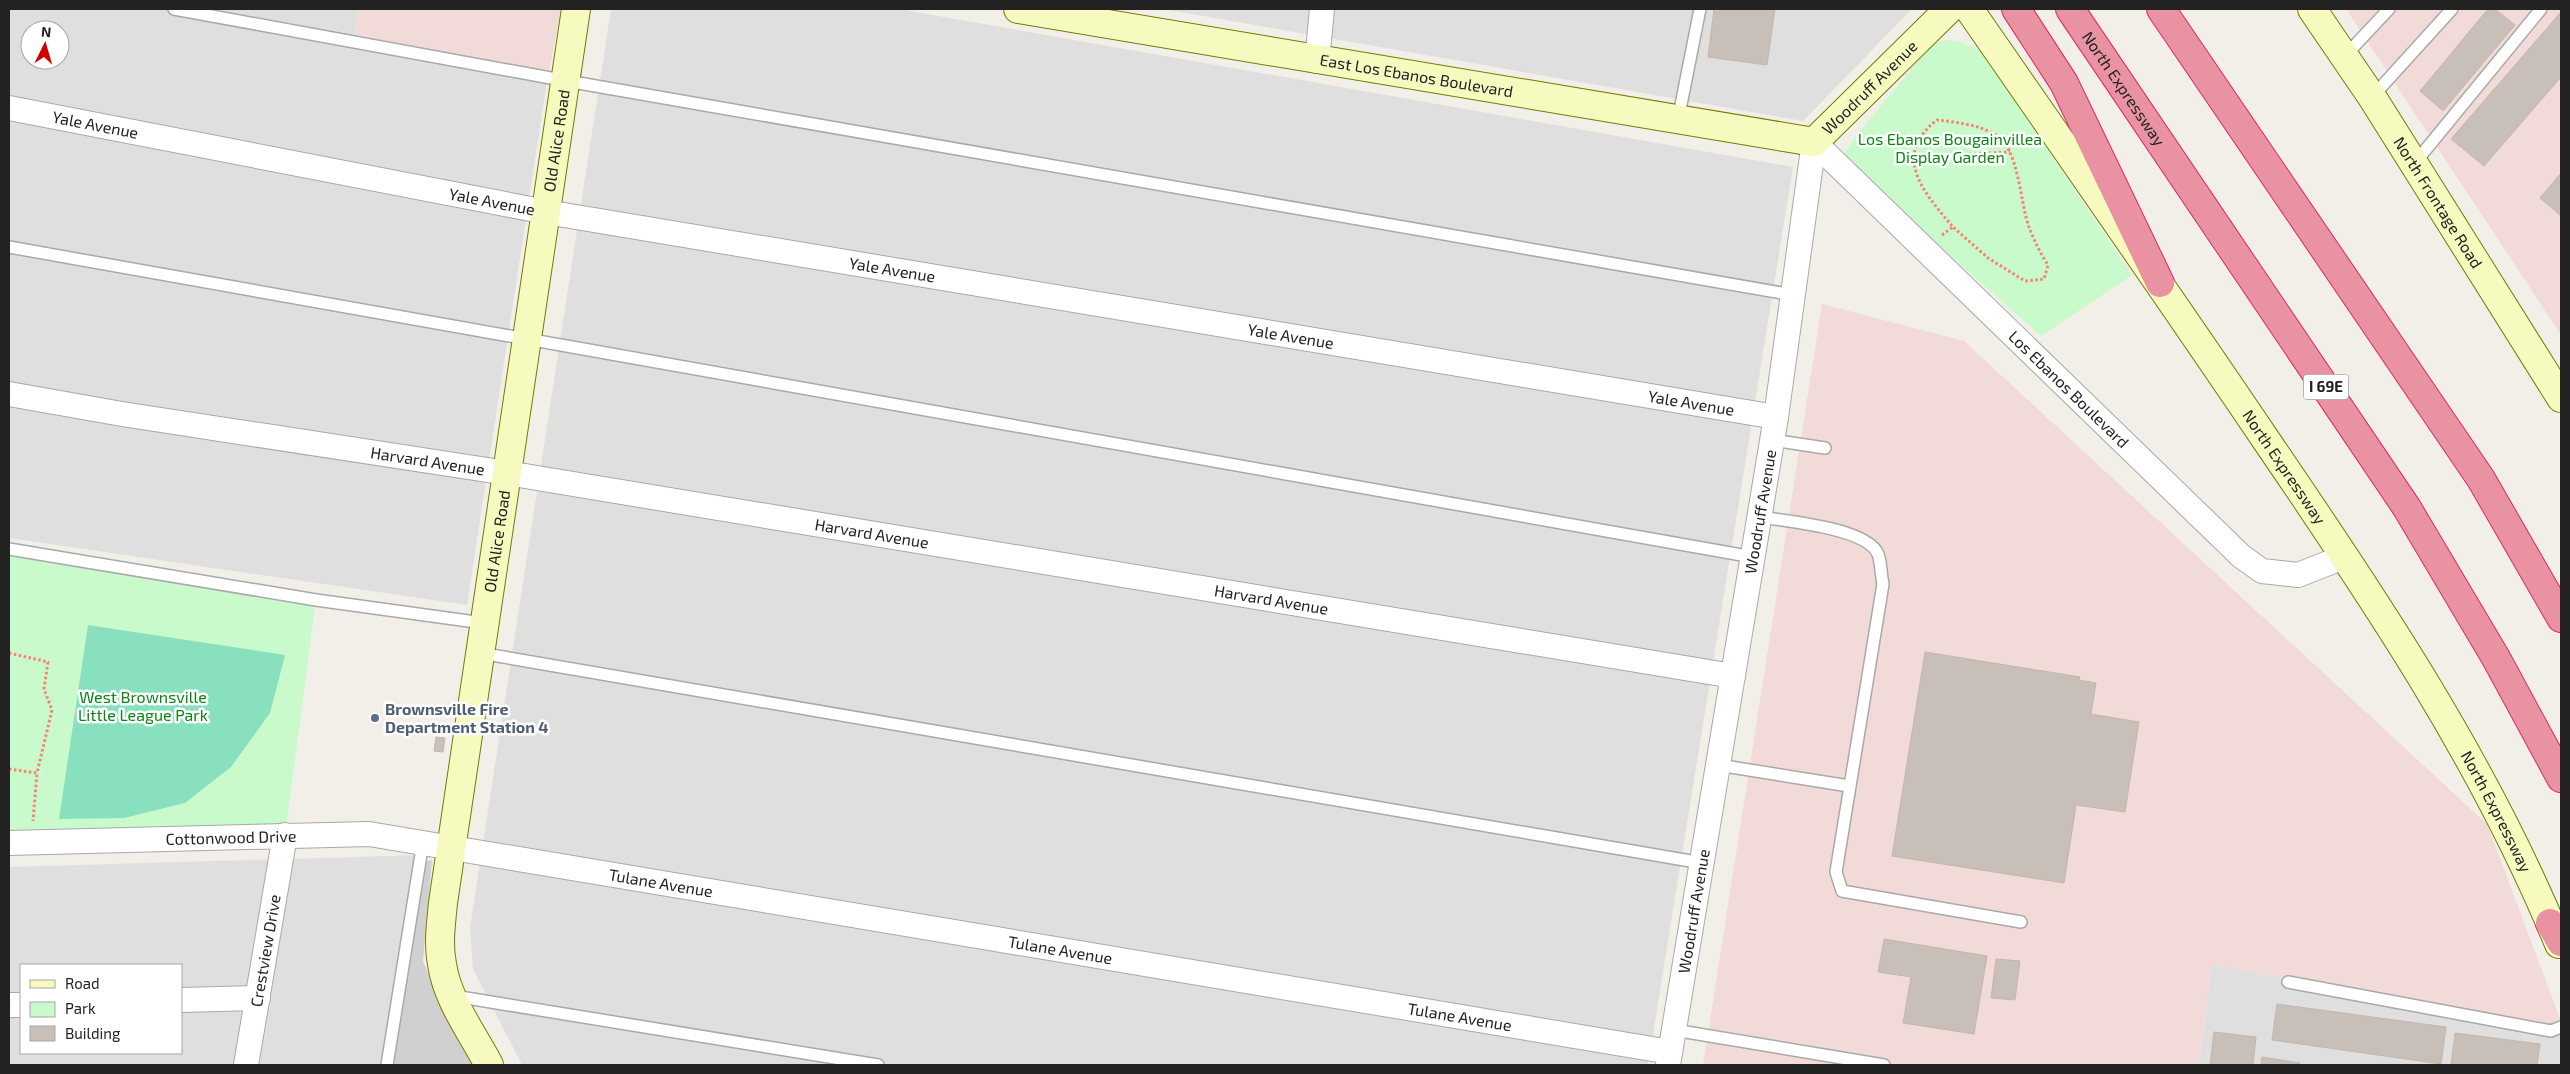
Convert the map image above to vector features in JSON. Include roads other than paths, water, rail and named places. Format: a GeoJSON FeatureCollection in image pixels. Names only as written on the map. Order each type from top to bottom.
{"type":"FeatureCollection","features":[{"type":"Feature","properties":{"kind":"highway"},"geometry":{"type":"LineString","coordinates":[[2016,9],[2064,83],[2160,283]]}},
{"type":"Feature","properties":{"kind":"highway","name":"North Expressway"},"geometry":{"type":"LineString","coordinates":[[2070,9],[2407,508],[2496,658],[2561,778]]}},
{"type":"Feature","properties":{"kind":"highway"},"geometry":{"type":"LineString","coordinates":[[2161,9],[2481,479],[2561,618]]}},
{"type":"Feature","properties":{"kind":"street","name":"Old Alice Road"},"geometry":{"type":"LineString","coordinates":[[489,1065],[452,996],[442,967],[440,944],[484,623],[567,81],[576,9]]}},
{"type":"Feature","properties":{"kind":"street","name":"East Los Ebanos Boulevard"},"geometry":{"type":"LineString","coordinates":[[1018,9],[1814,142]]}},
{"type":"Feature","properties":{"kind":"street"},"geometry":{"type":"LineString","coordinates":[[1317,60],[1322,9]]}},
{"type":"Feature","properties":{"kind":"street","name":"North Expressway"},"geometry":{"type":"LineString","coordinates":[[1969,9],[2160,283],[2346,556],[2416,666],[2491,798],[2556,932],[2561,949]]}},
{"type":"Feature","properties":{"kind":"street","name":"North Frontage Road"},"geometry":{"type":"LineString","coordinates":[[2312,9],[2372,97],[2561,398]]}},
{"type":"Feature","properties":{"kind":"street","name":"Woodruff Avenue"},"geometry":{"type":"LineString","coordinates":[[1671,1049],[1760,517],[1814,142],[1938,15]]}},
{"type":"Feature","properties":{"kind":"street","name":"Yale Avenue"},"geometry":{"type":"LineString","coordinates":[[9,108],[546,212],[1774,428]]}},
{"type":"Feature","properties":{"kind":"street","name":"Los Ebanos Boulevard"},"geometry":{"type":"LineString","coordinates":[[1814,142],[2241,556],[2262,572],[2298,575],[2346,556]]}},
{"type":"Feature","properties":{"kind":"street","name":"Harvard Avenue"},"geometry":{"type":"LineString","coordinates":[[9,394],[122,414],[507,473],[1733,676]]}},
{"type":"Feature","properties":{"kind":"street","name":"Cottonwood Drive"},"geometry":{"type":"LineString","coordinates":[[20,842],[369,834],[452,846]]}},
{"type":"Feature","properties":{"kind":"street","name":"Crestview Drive"},"geometry":{"type":"LineString","coordinates":[[246,1065],[285,835]]}},
{"type":"Feature","properties":{"kind":"street","name":"Tulane Avenue"},"geometry":{"type":"LineString","coordinates":[[452,846],[1671,1049]]}},
{"type":"Feature","properties":{"kind":"street"},"geometry":{"type":"LineString","coordinates":[[182,1000],[258,998]]}},
{"type":"Feature","properties":{"kind":"lane"},"geometry":{"type":"LineString","coordinates":[[174,9],[567,81],[1793,295]]}},
{"type":"Feature","properties":{"kind":"lane"},"geometry":{"type":"LineString","coordinates":[[1678,120],[1700,9]]}},
{"type":"Feature","properties":{"kind":"lane"},"geometry":{"type":"LineString","coordinates":[[2344,56],[2389,9]]}},
{"type":"Feature","properties":{"kind":"lane"},"geometry":{"type":"LineString","coordinates":[[2372,97],[2452,9]]}},
{"type":"Feature","properties":{"kind":"lane"},"geometry":{"type":"LineString","coordinates":[[2414,164],[2541,9]]}},
{"type":"Feature","properties":{"kind":"lane"},"geometry":{"type":"LineString","coordinates":[[9,247],[1753,558]]}},
{"type":"Feature","properties":{"kind":"lane"},"geometry":{"type":"LineString","coordinates":[[1774,428],[1826,448]]}},
{"type":"Feature","properties":{"kind":"lane"},"geometry":{"type":"LineString","coordinates":[[1760,517],[1830,528],[1870,543],[1878,554],[1883,584],[1836,872],[1842,892],[2021,922]]}},
{"type":"Feature","properties":{"kind":"lane"},"geometry":{"type":"LineString","coordinates":[[9,549],[316,600],[484,623]]}},
{"type":"Feature","properties":{"kind":"lane"},"geometry":{"type":"LineString","coordinates":[[480,653],[1702,864]]}},
{"type":"Feature","properties":{"kind":"lane"},"geometry":{"type":"LineString","coordinates":[[1718,765],[1849,786]]}},
{"type":"Feature","properties":{"kind":"lane"},"geometry":{"type":"LineString","coordinates":[[387,1065],[423,842]]}},
{"type":"Feature","properties":{"kind":"lane"},"geometry":{"type":"LineString","coordinates":[[2288,982],[2551,1030],[2561,1028]]}},
{"type":"Feature","properties":{"kind":"lane"},"geometry":{"type":"LineString","coordinates":[[452,996],[878,1065]]}},
{"type":"Feature","properties":{"kind":"lane"},"geometry":{"type":"LineString","coordinates":[[1671,1049],[1884,1065]]}},
{"type":"Feature","properties":{"kind":"place","name":"Brownsville Fire Department Station 4"},"geometry":{"type":"Point","coordinates":[375,718]}},
{"type":"Feature","properties":{"kind":"park label","name":"Los Ebanos Bougainvillea Display Garden"},"geometry":{"type":"Point","coordinates":[1950,148]}},
{"type":"Feature","properties":{"kind":"park label","name":"West Brownsville Little League Park"},"geometry":{"type":"Point","coordinates":[143,706]}}]}
